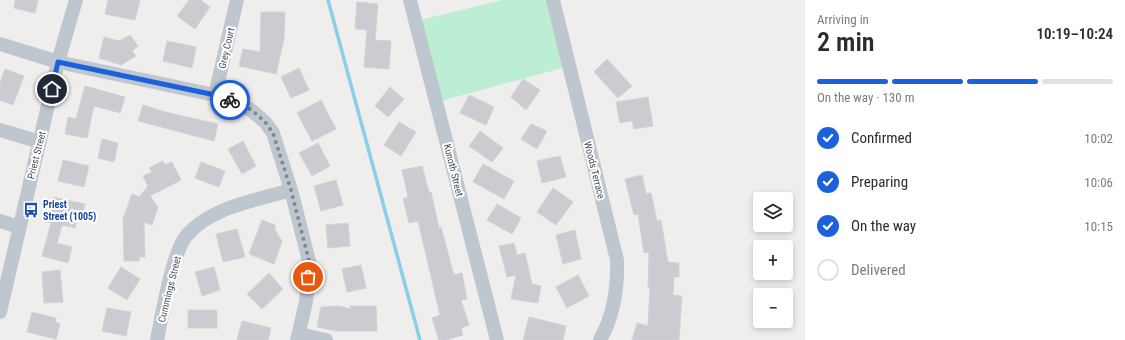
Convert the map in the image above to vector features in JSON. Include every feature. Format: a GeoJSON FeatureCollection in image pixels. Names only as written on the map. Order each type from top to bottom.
{"type":"FeatureCollection","features":[{"type":"Feature","properties":{"kind":"street","name":"Priest Street"},"geometry":{"type":"LineString","coordinates":[[0,308],[58,62],[76,0]]}},
{"type":"Feature","properties":{"kind":"street","name":"Grey Court"},"geometry":{"type":"LineString","coordinates":[[215,95],[237,0]]}},
{"type":"Feature","properties":{"kind":"street","name":"Kunoth Street"},"geometry":{"type":"LineString","coordinates":[[410,0],[496,340]]}},
{"type":"Feature","properties":{"kind":"street","name":"Woods Terrace"},"geometry":{"type":"LineString","coordinates":[[554,0],[617,260],[618,284],[614,305],[608,325],[600,340]]}},
{"type":"Feature","properties":{"kind":"street"},"geometry":{"type":"LineString","coordinates":[[0,44],[58,62],[215,95],[252,110],[265,122],[273,133],[291,190],[310,265],[306,302],[298,337],[326,340]]}},
{"type":"Feature","properties":{"kind":"street"},"geometry":{"type":"LineString","coordinates":[[0,130],[40,142]]}},
{"type":"Feature","properties":{"kind":"street","name":"Cummings Street"},"geometry":{"type":"LineString","coordinates":[[156,340],[176,257],[186,236],[199,223],[221,211],[291,190]]}},
{"type":"Feature","properties":{"kind":"street"},"geometry":{"type":"LineString","coordinates":[[0,221],[19,227]]}},
{"type":"Feature","properties":{"kind":"green space"},"geometry":{"type":"Polygon","coordinates":[[[502,0],[553,0],[570,66],[437,102],[416,21],[502,0]]]}},
{"type":"Feature","properties":{"kind":"building"},"geometry":{"type":"Polygon","coordinates":[[[15,0],[38,0],[35,13],[14,8],[15,0]]]}},
{"type":"Feature","properties":{"kind":"building"},"geometry":{"type":"Polygon","coordinates":[[[108,0],[140,0],[135,20],[105,14],[108,0]]]}},
{"type":"Feature","properties":{"kind":"building"},"geometry":{"type":"Polygon","coordinates":[[[189,0],[201,0],[210,7],[195,29],[177,16],[189,0]]]}},
{"type":"Feature","properties":{"kind":"building"},"geometry":{"type":"Polygon","coordinates":[[[357,2],[378,4],[375,40],[391,41],[389,69],[364,67],[367,30],[355,29],[357,2]]]}},
{"type":"Feature","properties":{"kind":"building"},"geometry":{"type":"Polygon","coordinates":[[[261,12],[285,12],[284,39],[276,74],[239,66],[243,49],[260,52],[261,12]]]}},
{"type":"Feature","properties":{"kind":"building"},"geometry":{"type":"Polygon","coordinates":[[[130,35],[138,46],[132,51],[136,56],[121,65],[99,58],[104,37],[119,41],[130,35]]]}},
{"type":"Feature","properties":{"kind":"building"},"geometry":{"type":"Polygon","coordinates":[[[167,41],[196,47],[192,68],[163,61],[167,41]]]}},
{"type":"Feature","properties":{"kind":"building"},"geometry":{"type":"Polygon","coordinates":[[[607,59],[632,86],[618,98],[594,72],[607,59]]]}},
{"type":"Feature","properties":{"kind":"building"},"geometry":{"type":"Polygon","coordinates":[[[299,68],[309,90],[291,98],[281,77],[299,68]]]}},
{"type":"Feature","properties":{"kind":"building"},"geometry":{"type":"Polygon","coordinates":[[[5,69],[24,76],[13,105],[0,100],[0,83],[5,69]]]}},
{"type":"Feature","properties":{"kind":"building"},"geometry":{"type":"Polygon","coordinates":[[[523,79],[540,90],[526,110],[511,97],[523,79]]]}},
{"type":"Feature","properties":{"kind":"building"},"geometry":{"type":"Polygon","coordinates":[[[85,86],[125,97],[120,113],[94,106],[87,138],[65,134],[68,117],[76,119],[85,86]]]}},
{"type":"Feature","properties":{"kind":"building"},"geometry":{"type":"Polygon","coordinates":[[[390,87],[404,99],[388,117],[375,106],[390,87]]]}},
{"type":"Feature","properties":{"kind":"building"},"geometry":{"type":"Polygon","coordinates":[[[469,95],[494,107],[486,125],[460,113],[469,95]]]}},
{"type":"Feature","properties":{"kind":"building"},"geometry":{"type":"Polygon","coordinates":[[[648,97],[653,126],[634,129],[632,121],[620,123],[616,102],[648,97]]]}},
{"type":"Feature","properties":{"kind":"building"},"geometry":{"type":"Polygon","coordinates":[[[321,100],[336,129],[312,141],[297,113],[321,100]]]}},
{"type":"Feature","properties":{"kind":"building"},"geometry":{"type":"Polygon","coordinates":[[[143,105],[165,112],[218,124],[214,141],[138,121],[143,105]]]}},
{"type":"Feature","properties":{"kind":"building"},"geometry":{"type":"Polygon","coordinates":[[[399,122],[416,132],[401,156],[384,145],[399,122]]]}},
{"type":"Feature","properties":{"kind":"building"},"geometry":{"type":"Polygon","coordinates":[[[531,124],[547,131],[537,149],[521,139],[531,124]]]}},
{"type":"Feature","properties":{"kind":"building"},"geometry":{"type":"Polygon","coordinates":[[[480,131],[503,148],[492,162],[469,146],[480,131]]]}},
{"type":"Feature","properties":{"kind":"building"},"geometry":{"type":"Polygon","coordinates":[[[102,139],[118,143],[114,162],[98,158],[102,139]]]}},
{"type":"Feature","properties":{"kind":"building"},"geometry":{"type":"Polygon","coordinates":[[[243,141],[256,166],[242,174],[228,149],[243,141]]]}},
{"type":"Feature","properties":{"kind":"building"},"geometry":{"type":"Polygon","coordinates":[[[318,143],[330,166],[312,176],[299,153],[318,143]]]}},
{"type":"Feature","properties":{"kind":"building"},"geometry":{"type":"Polygon","coordinates":[[[560,156],[566,177],[542,183],[537,161],[560,156]]]}},
{"type":"Feature","properties":{"kind":"building"},"geometry":{"type":"Polygon","coordinates":[[[63,160],[89,166],[84,187],[58,181],[63,160]]]}},
{"type":"Feature","properties":{"kind":"building"},"geometry":{"type":"Polygon","coordinates":[[[163,161],[165,165],[172,162],[181,180],[150,196],[158,207],[152,225],[144,222],[145,257],[139,257],[139,261],[124,261],[123,219],[132,194],[139,197],[148,186],[143,176],[152,172],[149,168],[163,161]]]}},
{"type":"Feature","properties":{"kind":"building"},"geometry":{"type":"Polygon","coordinates":[[[201,162],[225,171],[219,187],[195,178],[201,162]]]}},
{"type":"Feature","properties":{"kind":"building"},"geometry":{"type":"Polygon","coordinates":[[[483,164],[514,181],[504,199],[473,182],[483,164]]]}},
{"type":"Feature","properties":{"kind":"building"},"geometry":{"type":"Polygon","coordinates":[[[422,166],[429,192],[431,192],[439,228],[441,227],[454,275],[462,273],[467,299],[461,300],[469,325],[461,328],[463,335],[446,340],[439,340],[432,318],[440,315],[418,221],[409,223],[403,199],[408,197],[402,170],[422,166]]]}},
{"type":"Feature","properties":{"kind":"building"},"geometry":{"type":"Polygon","coordinates":[[[642,175],[646,194],[651,193],[657,221],[661,220],[668,262],[679,263],[679,277],[674,277],[673,295],[682,296],[679,340],[632,340],[637,323],[648,326],[650,287],[648,287],[649,252],[644,253],[638,214],[634,215],[625,179],[642,175]]]}},
{"type":"Feature","properties":{"kind":"building"},"geometry":{"type":"Polygon","coordinates":[[[336,180],[343,205],[321,211],[314,186],[336,180]]]}},
{"type":"Feature","properties":{"kind":"building"},"geometry":{"type":"Polygon","coordinates":[[[553,188],[573,202],[556,225],[537,212],[553,188]]]}},
{"type":"Feature","properties":{"kind":"building"},"geometry":{"type":"Polygon","coordinates":[[[53,197],[85,204],[82,216],[77,215],[75,228],[62,225],[57,243],[72,247],[68,263],[42,256],[51,223],[47,222],[53,197]]]}},
{"type":"Feature","properties":{"kind":"building"},"geometry":{"type":"Polygon","coordinates":[[[497,204],[521,218],[512,234],[487,220],[497,204]]]}},
{"type":"Feature","properties":{"kind":"building"},"geometry":{"type":"Polygon","coordinates":[[[262,220],[275,225],[275,230],[282,241],[274,264],[249,254],[262,220]]]}},
{"type":"Feature","properties":{"kind":"building"},"geometry":{"type":"Polygon","coordinates":[[[348,223],[350,246],[328,248],[326,225],[348,223]]]}},
{"type":"Feature","properties":{"kind":"building"},"geometry":{"type":"Polygon","coordinates":[[[237,229],[245,257],[223,262],[216,234],[237,229]]]}},
{"type":"Feature","properties":{"kind":"building"},"geometry":{"type":"Polygon","coordinates":[[[575,230],[581,259],[563,264],[556,235],[575,230]]]}},
{"type":"Feature","properties":{"kind":"building"},"geometry":{"type":"Polygon","coordinates":[[[514,243],[517,255],[525,253],[532,284],[541,286],[538,303],[511,299],[516,275],[507,277],[499,246],[514,243]]]}},
{"type":"Feature","properties":{"kind":"building"},"geometry":{"type":"Polygon","coordinates":[[[361,265],[366,288],[347,292],[342,269],[361,265]]]}},
{"type":"Feature","properties":{"kind":"building"},"geometry":{"type":"Polygon","coordinates":[[[121,267],[140,279],[127,300],[108,288],[121,267]]]}},
{"type":"Feature","properties":{"kind":"building"},"geometry":{"type":"Polygon","coordinates":[[[214,267],[220,290],[202,296],[195,272],[214,267]]]}},
{"type":"Feature","properties":{"kind":"building"},"geometry":{"type":"Polygon","coordinates":[[[60,270],[63,302],[44,303],[42,272],[60,270]]]}},
{"type":"Feature","properties":{"kind":"building"},"geometry":{"type":"Polygon","coordinates":[[[269,273],[283,289],[262,309],[247,294],[269,273]]]}},
{"type":"Feature","properties":{"kind":"building"},"geometry":{"type":"Polygon","coordinates":[[[578,275],[589,296],[567,308],[556,287],[578,275]]]}},
{"type":"Feature","properties":{"kind":"building"},"geometry":{"type":"Polygon","coordinates":[[[339,306],[351,309],[350,306],[376,306],[377,331],[337,331],[317,327],[321,307],[339,306]]]}},
{"type":"Feature","properties":{"kind":"building"},"geometry":{"type":"Polygon","coordinates":[[[107,308],[131,312],[126,336],[102,331],[107,308]]]}},
{"type":"Feature","properties":{"kind":"building"},"geometry":{"type":"Polygon","coordinates":[[[188,310],[217,310],[217,328],[188,328],[188,310]]]}},
{"type":"Feature","properties":{"kind":"building"},"geometry":{"type":"Polygon","coordinates":[[[32,312],[56,318],[55,322],[60,324],[56,339],[27,332],[32,312]]]}},
{"type":"Feature","properties":{"kind":"building"},"geometry":{"type":"Polygon","coordinates":[[[529,317],[566,326],[563,340],[523,340],[529,317]]]}},
{"type":"Feature","properties":{"kind":"building"},"geometry":{"type":"Polygon","coordinates":[[[242,321],[271,328],[268,340],[237,340],[242,321]]]}},
{"type":"Feature","properties":{"kind":"waterway"},"geometry":{"type":"LineString","coordinates":[[328,0],[420,340]]}},
{"type":"Feature","properties":{"kind":"way so far"},"geometry":{"type":"LineString","coordinates":[[230,100],[252,110],[265,122],[273,133],[291,190],[310,265],[308,277]]}},
{"type":"Feature","properties":{"kind":"place","name":"Priest Street (1005)"},"geometry":{"type":"Point","coordinates":[31,210]}},
{"type":"Feature","properties":{"kind":"route"},"geometry":{"type":"LineString","coordinates":[[52,89],[58,62],[215,95],[230,100]]}}]}
